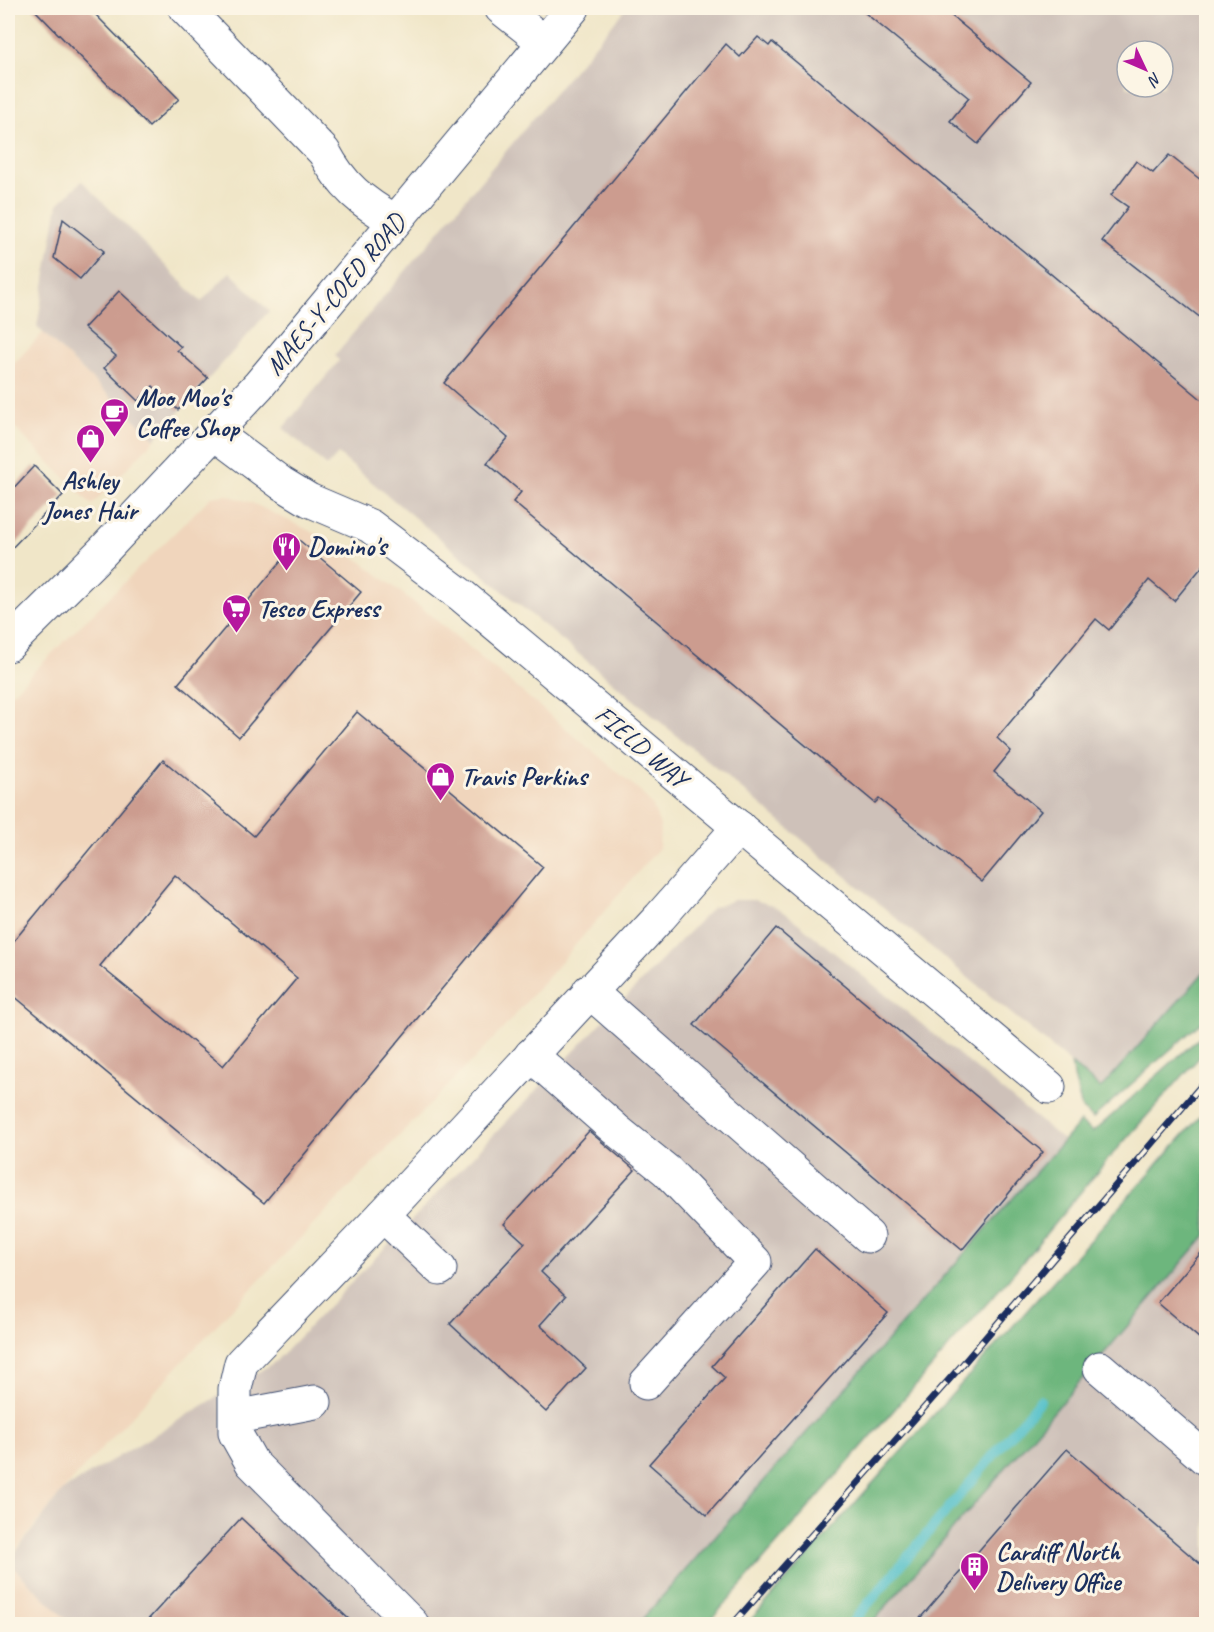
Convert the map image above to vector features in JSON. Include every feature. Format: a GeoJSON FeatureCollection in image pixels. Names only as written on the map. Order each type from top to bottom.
{"type":"FeatureCollection","features":[{"type":"Feature","properties":{"kind":"street"},"geometry":{"type":"LineString","coordinates":[[185,8],[324,152],[337,177],[375,210],[395,221]]}},
{"type":"Feature","properties":{"kind":"street"},"geometry":{"type":"LineString","coordinates":[[501,8],[544,42]]}},
{"type":"Feature","properties":{"kind":"street","name":"MAES-Y-COED ROAD"},"geometry":{"type":"LineString","coordinates":[[8,645],[103,551],[214,433],[320,315],[395,221],[573,8]]}},
{"type":"Feature","properties":{"kind":"street","name":"FIELD WAY"},"geometry":{"type":"LineString","coordinates":[[214,433],[281,483],[309,500],[370,526],[418,562],[1049,1087]]}},
{"type":"Feature","properties":{"kind":"street"},"geometry":{"type":"LineString","coordinates":[[412,1624],[252,1463],[236,1433],[235,1389],[241,1363],[383,1215],[739,827]]}},
{"type":"Feature","properties":{"kind":"street"},"geometry":{"type":"LineString","coordinates":[[589,991],[868,1236]]}},
{"type":"Feature","properties":{"kind":"street"},"geometry":{"type":"LineString","coordinates":[[531,1055],[615,1130],[668,1171],[755,1262],[646,1383]]}},
{"type":"Feature","properties":{"kind":"street"},"geometry":{"type":"LineString","coordinates":[[383,1215],[440,1269]]}},
{"type":"Feature","properties":{"kind":"street"},"geometry":{"type":"LineString","coordinates":[[1100,1368],[1206,1459]]}},
{"type":"Feature","properties":{"kind":"street"},"geometry":{"type":"LineString","coordinates":[[236,1417],[315,1402]]}},
{"type":"Feature","properties":{"kind":"shaded area"},"geometry":{"type":"Polygon","coordinates":[[[626,8],[1206,8],[1206,970],[1101,1088],[338,454],[327,466],[283,428],[339,361],[335,355],[626,8]]]}},
{"type":"Feature","properties":{"kind":"shaded area"},"geometry":{"type":"Polygon","coordinates":[[[82,181],[201,302],[230,272],[269,311],[155,439],[37,327],[58,204],[82,181]]]}},
{"type":"Feature","properties":{"kind":"shaded area"},"geometry":{"type":"Polygon","coordinates":[[[43,333],[155,439],[92,505],[8,421],[8,370],[43,333]]]}},
{"type":"Feature","properties":{"kind":"shaded area"},"geometry":{"type":"Polygon","coordinates":[[[226,495],[250,502],[341,546],[429,614],[639,790],[653,807],[660,826],[659,848],[501,1031],[224,1317],[63,1490],[8,1560],[8,697],[211,497],[226,495]]]}},
{"type":"Feature","properties":{"kind":"shaded area"},"geometry":{"type":"Polygon","coordinates":[[[734,900],[754,900],[771,905],[787,914],[1063,1140],[638,1624],[71,1624],[8,1562],[63,1490],[275,1362],[712,908],[734,900]]]}},
{"type":"Feature","properties":{"kind":"shaded area"},"geometry":{"type":"Polygon","coordinates":[[[1206,1235],[1206,1624],[871,1624],[1038,1430],[1206,1235]]]}},
{"type":"Feature","properties":{"kind":"shaded area"},"geometry":{"type":"Polygon","coordinates":[[[8,1562],[71,1624],[8,1624],[8,1562]]]}},
{"type":"Feature","properties":{"kind":"green space"},"geometry":{"type":"Polygon","coordinates":[[[1206,970],[1206,1018],[1093,1118],[1082,1109],[1071,1064],[1101,1088],[1206,970]]]}},
{"type":"Feature","properties":{"kind":"green space"},"geometry":{"type":"Polygon","coordinates":[[[1206,1032],[1206,1050],[1109,1158],[1010,1277],[710,1621],[706,1624],[638,1624],[1080,1122],[1093,1132],[1206,1032]]]}},
{"type":"Feature","properties":{"kind":"green space"},"geometry":{"type":"Polygon","coordinates":[[[1206,1110],[1206,1235],[871,1624],[747,1624],[1206,1110]]]}},
{"type":"Feature","properties":{"kind":"building"},"geometry":{"type":"Polygon","coordinates":[[[33,8],[89,8],[179,99],[149,127],[33,8]]]}},
{"type":"Feature","properties":{"kind":"building"},"geometry":{"type":"Polygon","coordinates":[[[859,8],[942,8],[1031,82],[978,144],[950,121],[969,98],[859,8]]]}},
{"type":"Feature","properties":{"kind":"building"},"geometry":{"type":"Polygon","coordinates":[[[758,37],[769,46],[772,42],[1206,403],[1206,562],[1174,601],[1149,580],[1109,630],[1096,619],[997,738],[1011,751],[994,772],[1041,811],[982,882],[879,799],[875,803],[513,502],[521,492],[487,463],[508,438],[444,383],[726,44],[740,57],[758,37]]]}},
{"type":"Feature","properties":{"kind":"building"},"geometry":{"type":"Polygon","coordinates":[[[1169,155],[1206,184],[1206,322],[1102,241],[1128,207],[1111,195],[1136,161],[1153,173],[1169,155]]]}},
{"type":"Feature","properties":{"kind":"building"},"geometry":{"type":"Polygon","coordinates":[[[63,219],[104,251],[80,279],[54,258],[63,219]]]}},
{"type":"Feature","properties":{"kind":"building"},"geometry":{"type":"Polygon","coordinates":[[[119,291],[181,347],[177,350],[208,378],[178,410],[153,386],[138,401],[104,368],[116,356],[84,328],[119,291]]]}},
{"type":"Feature","properties":{"kind":"building"},"geometry":{"type":"Polygon","coordinates":[[[34,466],[63,495],[8,552],[8,494],[34,466]]]}},
{"type":"Feature","properties":{"kind":"building"},"geometry":{"type":"Polygon","coordinates":[[[299,540],[361,592],[239,737],[178,684],[299,540]]]}},
{"type":"Feature","properties":{"kind":"building"},"geometry":{"type":"Polygon","coordinates":[[[357,712],[543,867],[264,1203],[8,991],[8,948],[163,760],[254,836],[357,712]],[[175,875],[100,966],[223,1066],[297,978],[175,875]]]}},
{"type":"Feature","properties":{"kind":"building"},"geometry":{"type":"Polygon","coordinates":[[[776,928],[1043,1152],[962,1250],[694,1025],[776,928]]]}},
{"type":"Feature","properties":{"kind":"building"},"geometry":{"type":"Polygon","coordinates":[[[589,1131],[635,1170],[541,1272],[566,1296],[540,1325],[586,1368],[546,1412],[450,1324],[525,1243],[504,1224],[589,1131]]]}},
{"type":"Feature","properties":{"kind":"building"},"geometry":{"type":"Polygon","coordinates":[[[1206,1247],[1206,1344],[1158,1303],[1206,1247]]]}},
{"type":"Feature","properties":{"kind":"building"},"geometry":{"type":"Polygon","coordinates":[[[815,1249],[888,1313],[707,1515],[649,1464],[725,1378],[712,1366],[815,1249]]]}},
{"type":"Feature","properties":{"kind":"building"},"geometry":{"type":"Polygon","coordinates":[[[1067,1449],[1206,1569],[1206,1624],[915,1624],[1067,1449]]]}},
{"type":"Feature","properties":{"kind":"building"},"geometry":{"type":"Polygon","coordinates":[[[241,1518],[354,1624],[144,1624],[241,1518]]]}},
{"type":"Feature","properties":{"kind":"waterway"},"geometry":{"type":"LineString","coordinates":[[851,1624],[1040,1400]]}},
{"type":"Feature","properties":{"kind":"railway"},"geometry":{"type":"LineString","coordinates":[[733,1624],[962,1365],[1206,1080]]}},
{"type":"Feature","properties":{"kind":"place","name":"Moo Moo's Coffee Shop"},"geometry":{"type":"Point","coordinates":[115,438]}},
{"type":"Feature","properties":{"kind":"place","name":"Ashley Jones Hair"},"geometry":{"type":"Point","coordinates":[90,464]}},
{"type":"Feature","properties":{"kind":"place","name":"Domino's"},"geometry":{"type":"Point","coordinates":[287,572]}},
{"type":"Feature","properties":{"kind":"place","name":"Tesco Express"},"geometry":{"type":"Point","coordinates":[237,634]}},
{"type":"Feature","properties":{"kind":"place","name":"Travis Perkins"},"geometry":{"type":"Point","coordinates":[440,802]}},
{"type":"Feature","properties":{"kind":"place","name":"Cardiff North Delivery Office"},"geometry":{"type":"Point","coordinates":[975,1592]}}]}
